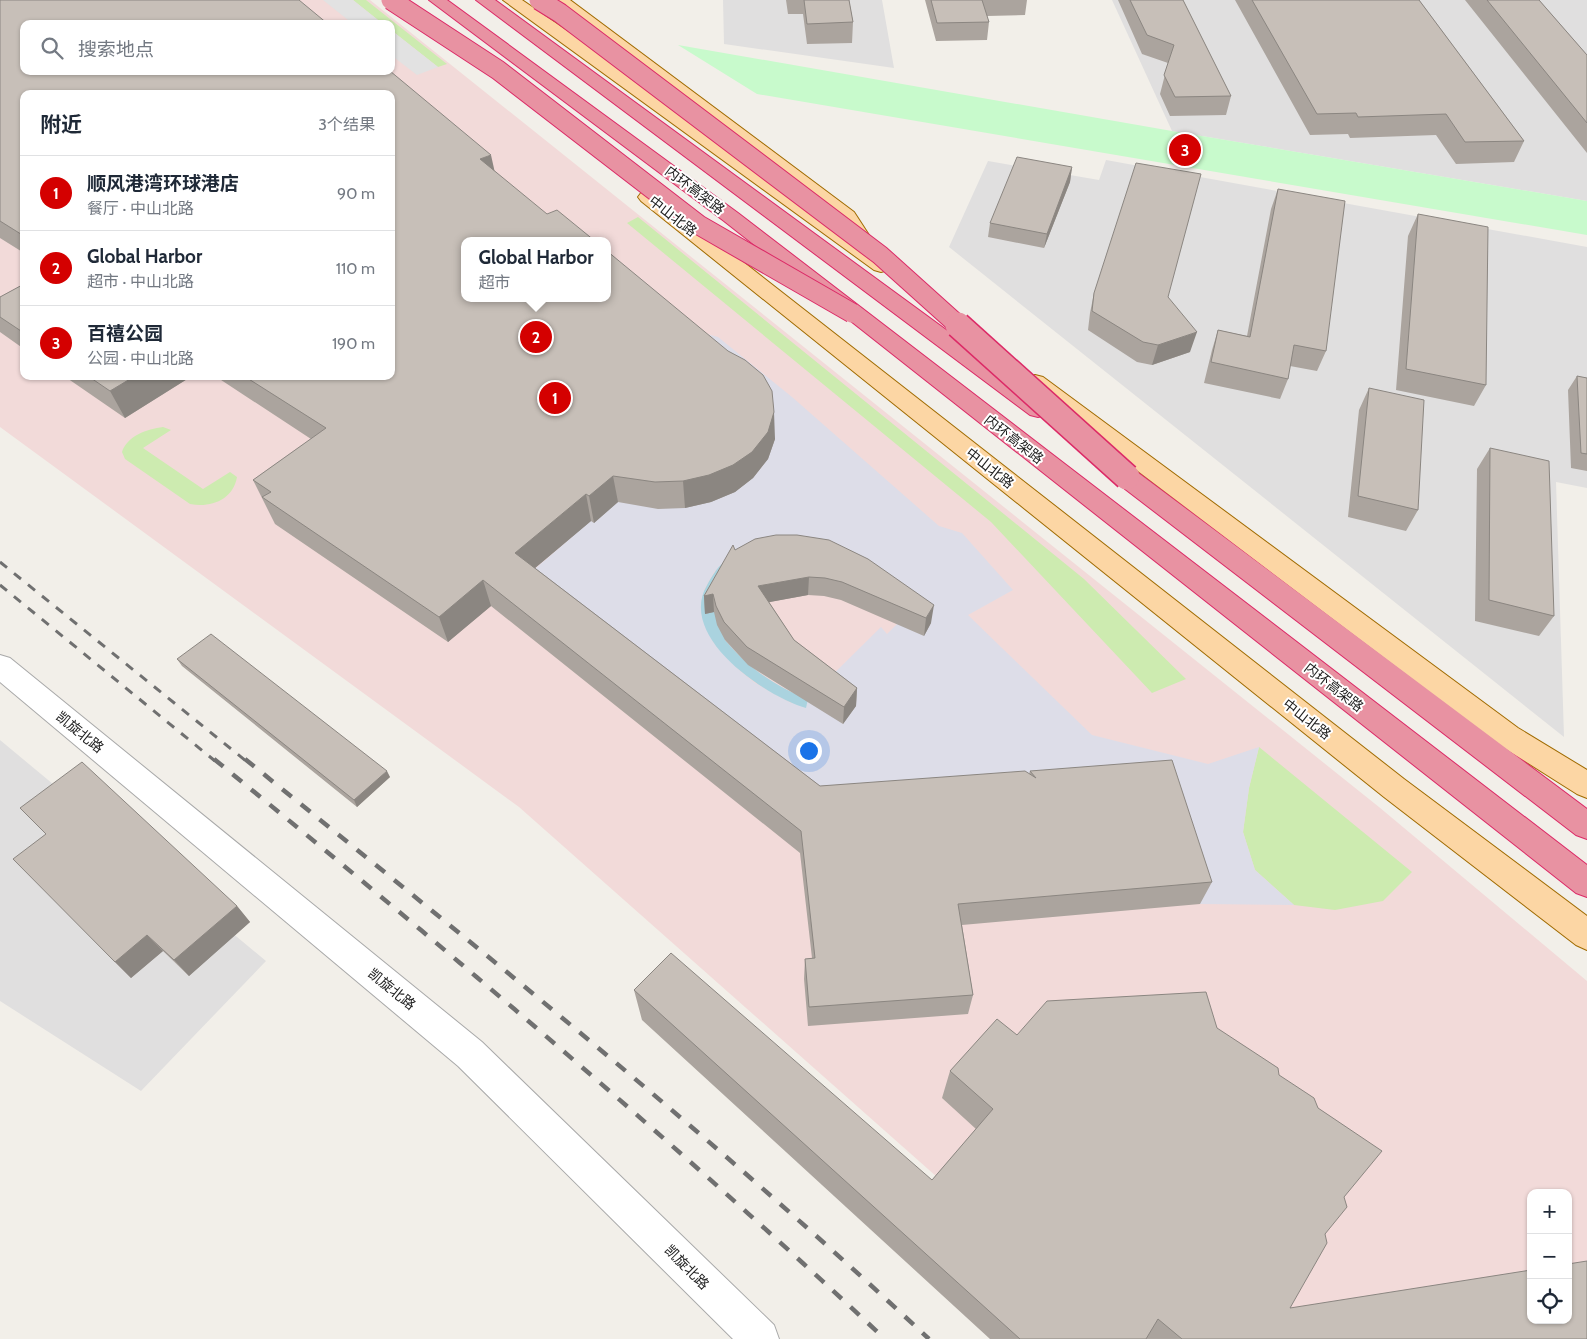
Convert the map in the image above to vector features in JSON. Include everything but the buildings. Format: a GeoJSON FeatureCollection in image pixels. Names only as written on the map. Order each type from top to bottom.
{"type":"FeatureCollection","features":[{"type":"Feature","properties":{"kind":"highway"},"geometry":{"type":"LineString","coordinates":[[392,0],[498,70],[699,225],[852,313]]}},
{"type":"Feature","properties":{"kind":"highway","name":"内环高架路"},"geometry":{"type":"LineString","coordinates":[[437,0],[723,211],[1587,883]]}},
{"type":"Feature","properties":{"kind":"highway","name":"内环高架路"},"geometry":{"type":"LineString","coordinates":[[484,0],[862,276],[1587,826]]}},
{"type":"Feature","properties":{"kind":"highway"},"geometry":{"type":"LineString","coordinates":[[539,0],[560,13],[880,255],[1127,477]]}},
{"type":"Feature","properties":{"kind":"main road","name":"中山北路"},"geometry":{"type":"LineString","coordinates":[[392,0],[690,230],[1394,788],[1587,935]]}},
{"type":"Feature","properties":{"kind":"main road"},"geometry":{"type":"LineString","coordinates":[[511,0],[608,67],[879,266],[1508,736],[1587,785]]}},
{"type":"Feature","properties":{"kind":"main road"},"geometry":{"type":"LineString","coordinates":[[560,0],[848,216],[879,266]]}},
{"type":"Feature","properties":{"kind":"street","name":"凯旋北路"},"geometry":{"type":"LineString","coordinates":[[0,666],[470,1054],[760,1339]]}},
{"type":"Feature","properties":{"kind":"shaded area"},"geometry":{"type":"Polygon","coordinates":[[[0,0],[370,0],[1379,807],[1587,981],[1587,1339],[1120,1339],[519,807],[0,427],[0,0]]]}},
{"type":"Feature","properties":{"kind":"shaded area"},"geometry":{"type":"Polygon","coordinates":[[[323,0],[353,0],[378,20],[348,20],[323,0]]]}},
{"type":"Feature","properties":{"kind":"shaded area"},"geometry":{"type":"Polygon","coordinates":[[[723,0],[882,0],[894,68],[724,44],[723,0]]]}},
{"type":"Feature","properties":{"kind":"shaded area"},"geometry":{"type":"Polygon","coordinates":[[[1112,0],[1587,0],[1587,201],[1172,131],[1112,0]]]}},
{"type":"Feature","properties":{"kind":"shaded area"},"geometry":{"type":"Polygon","coordinates":[[[395,33],[438,67],[417,75],[395,58],[395,33]]]}},
{"type":"Feature","properties":{"kind":"shaded area"},"geometry":{"type":"Polygon","coordinates":[[[1106,160],[1587,247],[1587,488],[1556,482],[1564,737],[949,247],[988,161],[1099,180],[1106,160]]]}},
{"type":"Feature","properties":{"kind":"shaded area"},"geometry":{"type":"Polygon","coordinates":[[[703,333],[718,337],[792,397],[939,526],[962,533],[1013,590],[968,615],[1092,735],[1208,764],[1259,747],[1249,788],[1243,832],[1255,870],[1294,905],[1200,904],[1191,877],[819,810],[522,580],[573,536],[703,333]],[[729,560],[714,572],[704,590],[713,642],[739,670],[755,683],[791,703],[808,699],[881,627],[887,634],[905,616],[729,560]]]}},
{"type":"Feature","properties":{"kind":"shaded area"},"geometry":{"type":"Polygon","coordinates":[[[0,740],[266,961],[141,1091],[0,1001],[0,740]]]}},
{"type":"Feature","properties":{"kind":"green space"},"geometry":{"type":"Polygon","coordinates":[[[353,0],[366,0],[391,20],[378,20],[353,0]]]}},
{"type":"Feature","properties":{"kind":"green space"},"geometry":{"type":"Polygon","coordinates":[[[395,23],[447,64],[438,67],[395,33],[395,23]]]}},
{"type":"Feature","properties":{"kind":"green space"},"geometry":{"type":"Polygon","coordinates":[[[678,45],[1587,201],[1587,235],[757,94],[678,45]]]}},
{"type":"Feature","properties":{"kind":"green space"},"geometry":{"type":"Polygon","coordinates":[[[638,217],[1084,579],[1186,679],[1152,693],[991,522],[627,223],[638,217]]]}},
{"type":"Feature","properties":{"kind":"green space"},"geometry":{"type":"Polygon","coordinates":[[[163,427],[171,430],[143,448],[203,489],[230,472],[237,477],[235,485],[226,497],[206,505],[190,504],[125,459],[122,452],[128,442],[138,434],[163,427]]]}},
{"type":"Feature","properties":{"kind":"green space"},"geometry":{"type":"Polygon","coordinates":[[[1259,747],[1412,872],[1383,901],[1335,910],[1294,905],[1255,870],[1243,832],[1249,788],[1259,747]]]}},
{"type":"Feature","properties":{"kind":"water"},"geometry":{"type":"Polygon","coordinates":[[[813,556],[725,640],[753,668],[773,682],[808,699],[806,708],[769,691],[749,678],[730,662],[714,644],[704,624],[701,605],[707,585],[716,570],[731,559],[813,556]]]}},
{"type":"Feature","properties":{"kind":"railway"},"geometry":{"type":"LineString","coordinates":[[0,562],[246,761]]}},
{"type":"Feature","properties":{"kind":"railway"},"geometry":{"type":"LineString","coordinates":[[0,585],[215,761]]}},
{"type":"Feature","properties":{"kind":"railway"},"geometry":{"type":"LineString","coordinates":[[214,759],[554,1043],[721,1189],[885,1339]]}},
{"type":"Feature","properties":{"kind":"railway"},"geometry":{"type":"LineString","coordinates":[[245,759],[506,971],[678,1115],[929,1339]]}},
{"type":"Feature","properties":{"kind":"place","name":"百禧公园"},"geometry":{"type":"Point","coordinates":[1185,150]}},
{"type":"Feature","properties":{"kind":"place","name":"Global Harbor"},"geometry":{"type":"Point","coordinates":[536,337]}},
{"type":"Feature","properties":{"kind":"place","name":"顺风港湾环球港店"},"geometry":{"type":"Point","coordinates":[555,398]}}]}
